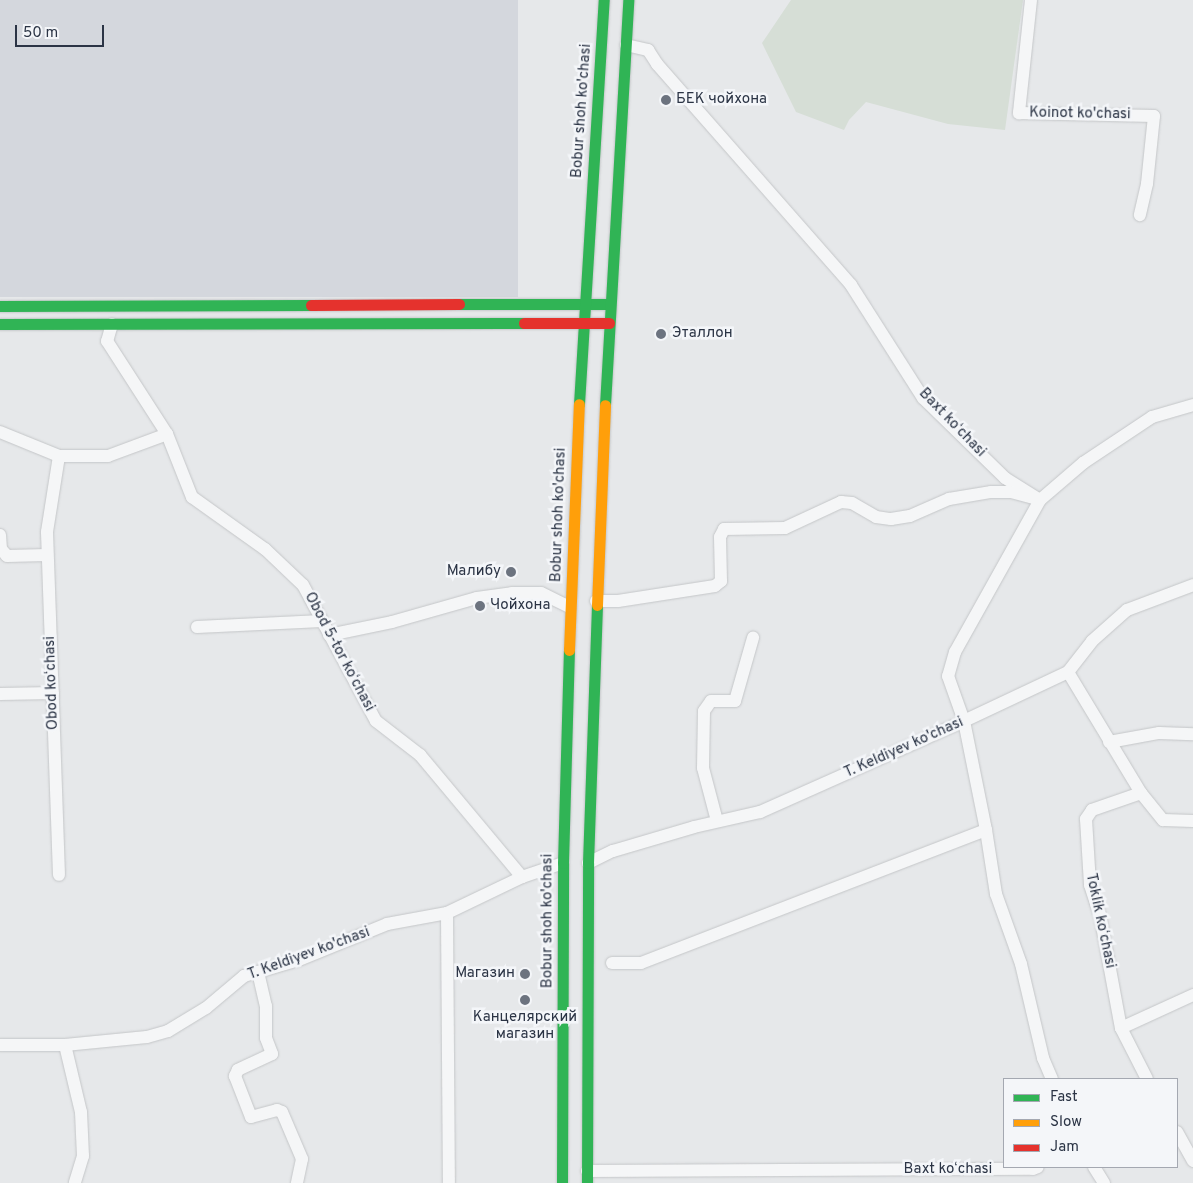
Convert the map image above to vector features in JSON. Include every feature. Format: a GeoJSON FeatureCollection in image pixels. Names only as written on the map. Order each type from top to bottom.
{"type":"FeatureCollection","features":[{"type":"Feature","properties":{"kind":"main road","name":"Bobur shoh ko'chasi"},"geometry":{"type":"LineString","coordinates":[[562,1183],[563,863],[570,607],[582,304],[604,0]]}},
{"type":"Feature","properties":{"kind":"main road"},"geometry":{"type":"LineString","coordinates":[[587,1177],[588,863],[596,602],[610,304],[628,0]]}},
{"type":"Feature","properties":{"kind":"main road"},"geometry":{"type":"LineString","coordinates":[[0,306],[610,304]]}},
{"type":"Feature","properties":{"kind":"main road"},"geometry":{"type":"LineString","coordinates":[[129,305],[129,324]]}},
{"type":"Feature","properties":{"kind":"main road"},"geometry":{"type":"LineString","coordinates":[[0,324],[609,323]]}},
{"type":"Feature","properties":{"kind":"street","name":"Koinot ko'chasi"},"geometry":{"type":"LineString","coordinates":[[1031,0],[1020,113],[1154,116],[1147,184],[1140,215]]}},
{"type":"Feature","properties":{"kind":"street","name":"Baxt koʻchasi"},"geometry":{"type":"LineString","coordinates":[[626,45],[648,50],[657,64],[851,285],[923,398],[1005,478],[1040,500]]}},
{"type":"Feature","properties":{"kind":"street","name":"Obod 5-tor koʻchasi"},"geometry":{"type":"LineString","coordinates":[[112,324],[108,340],[167,434],[192,497],[265,549],[303,585],[376,721],[420,755],[522,877]]}},
{"type":"Feature","properties":{"kind":"street"},"geometry":{"type":"LineString","coordinates":[[1052,1078],[1043,1058],[1022,964],[996,894],[986,830],[964,721],[948,676],[955,652],[1040,500],[1083,464],[1152,417],[1193,406]]}},
{"type":"Feature","properties":{"kind":"street"},"geometry":{"type":"LineString","coordinates":[[0,432],[59,456],[108,456],[167,434]]}},
{"type":"Feature","properties":{"kind":"street","name":"Obod koʻchasi"},"geometry":{"type":"LineString","coordinates":[[59,456],[47,532],[59,875]]}},
{"type":"Feature","properties":{"kind":"street"},"geometry":{"type":"LineString","coordinates":[[596,602],[618,601],[715,586],[721,581],[720,537],[724,529],[785,528],[841,502],[852,503],[876,517],[891,519],[910,516],[949,499],[991,492],[1011,492],[1040,500]]}},
{"type":"Feature","properties":{"kind":"street"},"geometry":{"type":"LineString","coordinates":[[0,535],[1,549],[7,556],[47,555]]}},
{"type":"Feature","properties":{"kind":"street","name":"T. Keldiyev ko'chasi"},"geometry":{"type":"LineString","coordinates":[[588,863],[613,851],[717,821],[760,812],[964,721],[1068,672],[1092,641],[1127,610],[1193,585]]}},
{"type":"Feature","properties":{"kind":"street"},"geometry":{"type":"LineString","coordinates":[[329,635],[392,622],[477,598],[512,593],[540,593],[570,607]]}},
{"type":"Feature","properties":{"kind":"street"},"geometry":{"type":"LineString","coordinates":[[197,627],[322,622]]}},
{"type":"Feature","properties":{"kind":"street"},"geometry":{"type":"LineString","coordinates":[[717,821],[703,768],[704,711],[711,701],[735,701],[752,638]]}},
{"type":"Feature","properties":{"kind":"street"},"geometry":{"type":"LineString","coordinates":[[1068,672],[1141,793],[1163,820],[1193,821]]}},
{"type":"Feature","properties":{"kind":"street"},"geometry":{"type":"LineString","coordinates":[[0,694],[53,694]]}},
{"type":"Feature","properties":{"kind":"street"},"geometry":{"type":"LineString","coordinates":[[1110,742],[1159,734],[1193,734]]}},
{"type":"Feature","properties":{"kind":"street","name":"Toklik koʻchasi"},"geometry":{"type":"LineString","coordinates":[[1141,793],[1092,810],[1086,819],[1090,884],[1100,915],[1121,1028],[1146,1078]]}},
{"type":"Feature","properties":{"kind":"street"},"geometry":{"type":"LineString","coordinates":[[612,963],[640,963],[986,830]]}},
{"type":"Feature","properties":{"kind":"street","name":"T. Keldiyev ko'chasi"},"geometry":{"type":"LineString","coordinates":[[0,1045],[65,1045],[147,1037],[168,1031],[206,1008],[244,976],[300,960],[387,924],[447,913],[522,877],[563,863]]}},
{"type":"Feature","properties":{"kind":"street"},"geometry":{"type":"LineString","coordinates":[[447,913],[450,1183]]}},
{"type":"Feature","properties":{"kind":"street"},"geometry":{"type":"LineString","coordinates":[[258,972],[266,1006],[266,1038],[272,1054],[238,1070],[235,1076],[251,1117],[277,1110],[282,1112],[302,1159],[298,1183]]}},
{"type":"Feature","properties":{"kind":"street"},"geometry":{"type":"LineString","coordinates":[[1121,1028],[1193,995]]}},
{"type":"Feature","properties":{"kind":"street"},"geometry":{"type":"LineString","coordinates":[[65,1045],[81,1112],[83,1156],[76,1183]]}},
{"type":"Feature","properties":{"kind":"street"},"geometry":{"type":"LineString","coordinates":[[1178,1134],[1193,1161]]}},
{"type":"Feature","properties":{"kind":"street","name":"Baxt koʻchasi"},"geometry":{"type":"LineString","coordinates":[[587,1177],[1024,1170],[1033,1168]]}},
{"type":"Feature","properties":{"kind":"street"},"geometry":{"type":"LineString","coordinates":[[1095,1168],[1104,1183]]}},
{"type":"Feature","properties":{"kind":"shaded area"},"geometry":{"type":"Polygon","coordinates":[[[0,0],[518,0],[518,297],[0,297],[0,0]]]}},
{"type":"Feature","properties":{"kind":"shaded area"},"geometry":{"type":"Polygon","coordinates":[[[791,0],[1023,0],[1005,130],[948,124],[866,102],[849,120],[844,130],[796,112],[762,43],[791,0]]]}},
{"type":"Feature","properties":{"kind":"traffic: fast"},"geometry":{"type":"LineString","coordinates":[[579,404],[604,0]]}},
{"type":"Feature","properties":{"kind":"traffic: fast"},"geometry":{"type":"LineString","coordinates":[[605,405],[628,0]]}},
{"type":"Feature","properties":{"kind":"traffic: fast"},"geometry":{"type":"LineString","coordinates":[[459,304],[610,304]]}},
{"type":"Feature","properties":{"kind":"traffic: fast"},"geometry":{"type":"LineString","coordinates":[[0,306],[311,305]]}},
{"type":"Feature","properties":{"kind":"traffic: fast"},"geometry":{"type":"LineString","coordinates":[[0,324],[524,323]]}},
{"type":"Feature","properties":{"kind":"traffic: fast"},"geometry":{"type":"LineString","coordinates":[[587,1183],[588,863],[597,605]]}},
{"type":"Feature","properties":{"kind":"traffic: fast"},"geometry":{"type":"LineString","coordinates":[[562,1183],[563,863],[569,650]]}},
{"type":"Feature","properties":{"kind":"traffic: slow"},"geometry":{"type":"LineString","coordinates":[[569,650],[579,404]]}},
{"type":"Feature","properties":{"kind":"traffic: slow"},"geometry":{"type":"LineString","coordinates":[[597,605],[605,405]]}},
{"type":"Feature","properties":{"kind":"traffic: jam"},"geometry":{"type":"LineString","coordinates":[[311,305],[459,304]]}},
{"type":"Feature","properties":{"kind":"traffic: jam"},"geometry":{"type":"LineString","coordinates":[[524,323],[609,323]]}},
{"type":"Feature","properties":{"kind":"place","name":"БЕК чойхона"},"geometry":{"type":"Point","coordinates":[666,100]}},
{"type":"Feature","properties":{"kind":"place","name":"Эталлон"},"geometry":{"type":"Point","coordinates":[661,334]}},
{"type":"Feature","properties":{"kind":"place","name":"Малибу"},"geometry":{"type":"Point","coordinates":[511,572]}},
{"type":"Feature","properties":{"kind":"place","name":"Чойхона"},"geometry":{"type":"Point","coordinates":[480,606]}},
{"type":"Feature","properties":{"kind":"place","name":"Магазин"},"geometry":{"type":"Point","coordinates":[525,974]}},
{"type":"Feature","properties":{"kind":"place","name":"Канцелярский магазин"},"geometry":{"type":"Point","coordinates":[525,1000]}}]}
